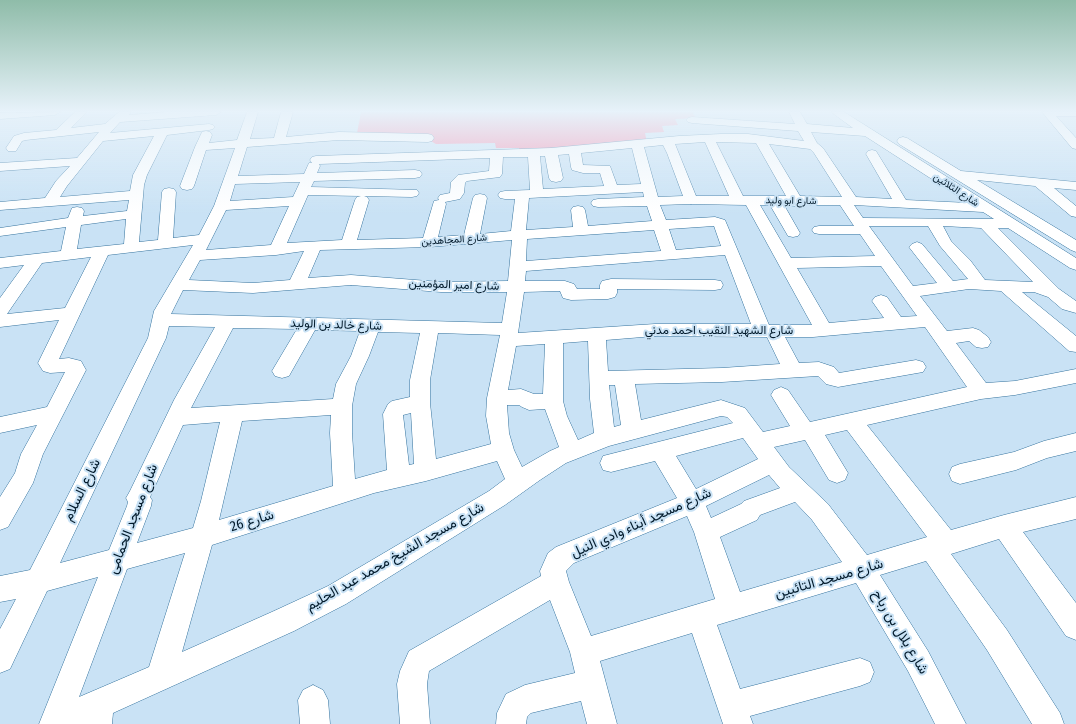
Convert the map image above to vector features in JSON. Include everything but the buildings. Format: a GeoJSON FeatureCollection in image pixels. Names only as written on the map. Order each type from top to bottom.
{"type":"FeatureCollection","features":[{"type":"Feature","properties":{"kind":"street"},"geometry":{"type":"LineString","coordinates":[[0,149],[33,146]]}},
{"type":"Feature","properties":{"kind":"street"},"geometry":{"type":"LineString","coordinates":[[50,202],[57,190],[93,146]]}},
{"type":"Feature","properties":{"kind":"street"},"geometry":{"type":"LineString","coordinates":[[131,247],[135,195],[140,175],[155,146]]}},
{"type":"Feature","properties":{"kind":"street"},"geometry":{"type":"LineString","coordinates":[[187,186],[201,147],[213,146]]}},
{"type":"Feature","properties":{"kind":"street","name":"شارع السلام"},"geometry":{"type":"LineString","coordinates":[[0,659],[157,338],[163,311],[196,256],[221,206],[241,146]]}},
{"type":"Feature","properties":{"kind":"street"},"geometry":{"type":"LineString","coordinates":[[276,250],[322,146]]}},
{"type":"Feature","properties":{"kind":"street"},"geometry":{"type":"LineString","coordinates":[[395,197],[406,146]]}},
{"type":"Feature","properties":{"kind":"street"},"geometry":{"type":"LineString","coordinates":[[316,160],[534,153],[575,151],[621,146]]}},
{"type":"Feature","properties":{"kind":"street"},"geometry":{"type":"LineString","coordinates":[[637,146],[650,194],[670,254]]}},
{"type":"Feature","properties":{"kind":"street"},"geometry":{"type":"LineString","coordinates":[[668,146],[691,200]]}},
{"type":"Feature","properties":{"kind":"street"},"geometry":{"type":"LineString","coordinates":[[713,146],[744,200],[786,263],[824,330]]}},
{"type":"Feature","properties":{"kind":"street"},"geometry":{"type":"LineString","coordinates":[[765,146],[796,202]]}},
{"type":"Feature","properties":{"kind":"street"},"geometry":{"type":"LineString","coordinates":[[813,146],[819,151],[832,172],[862,226],[981,392]]}},
{"type":"Feature","properties":{"kind":"street","name":"شارع الثلاثين"},"geometry":{"type":"LineString","coordinates":[[886,146],[942,181],[984,215],[1054,293]]}},
{"type":"Feature","properties":{"kind":"street","name":"شارع الثلاثين"},"geometry":{"type":"LineString","coordinates":[[912,146],[960,176],[1073,257]]}},
{"type":"Feature","properties":{"kind":"street"},"geometry":{"type":"LineString","coordinates":[[575,151],[577,167],[583,169],[605,169],[612,189]]}},
{"type":"Feature","properties":{"kind":"street"},"geometry":{"type":"LineString","coordinates":[[551,152],[556,178]]}},
{"type":"Feature","properties":{"kind":"street"},"geometry":{"type":"LineString","coordinates":[[518,482],[503,450],[497,422],[497,398],[510,335],[516,287],[520,241],[518,236],[521,194],[534,153]]}},
{"type":"Feature","properties":{"kind":"street"},"geometry":{"type":"LineString","coordinates":[[429,242],[442,201],[455,196],[457,193],[458,182],[463,178],[495,174],[497,154]]}},
{"type":"Feature","properties":{"kind":"street"},"geometry":{"type":"LineString","coordinates":[[872,154],[902,204]]}},
{"type":"Feature","properties":{"kind":"street"},"geometry":{"type":"LineString","coordinates":[[2,171],[81,161]]}},
{"type":"Feature","properties":{"kind":"street"},"geometry":{"type":"LineString","coordinates":[[229,180],[310,176],[415,174]]}},
{"type":"Feature","properties":{"kind":"street"},"geometry":{"type":"LineString","coordinates":[[942,181],[960,176],[1076,186]]}},
{"type":"Feature","properties":{"kind":"street"},"geometry":{"type":"LineString","coordinates":[[1038,182],[1076,214]]}},
{"type":"Feature","properties":{"kind":"street"},"geometry":{"type":"LineString","coordinates":[[521,194],[612,189],[650,194]]}},
{"type":"Feature","properties":{"kind":"street"},"geometry":{"type":"LineString","coordinates":[[165,243],[169,192]]}},
{"type":"Feature","properties":{"kind":"street"},"geometry":{"type":"LineString","coordinates":[[221,206],[301,196],[395,197],[412,193]]}},
{"type":"Feature","properties":{"kind":"street","name":"شارع ابو وليد"},"geometry":{"type":"LineString","coordinates":[[598,203],[650,194],[691,200],[902,204],[984,215]]}},
{"type":"Feature","properties":{"kind":"street"},"geometry":{"type":"LineString","coordinates":[[0,206],[135,195]]}},
{"type":"Feature","properties":{"kind":"street"},"geometry":{"type":"LineString","coordinates":[[471,239],[480,198]]}},
{"type":"Feature","properties":{"kind":"street"},"geometry":{"type":"LineString","coordinates":[[68,255],[79,200]]}},
{"type":"Feature","properties":{"kind":"street"},"geometry":{"type":"LineString","coordinates":[[348,244],[362,200]]}},
{"type":"Feature","properties":{"kind":"street"},"geometry":{"type":"LineString","coordinates":[[775,201],[793,233]]}},
{"type":"Feature","properties":{"kind":"street"},"geometry":{"type":"LineString","coordinates":[[34,203],[6,254],[37,258],[205,239]]}},
{"type":"Feature","properties":{"kind":"street"},"geometry":{"type":"LineString","coordinates":[[578,210],[581,231]]}},
{"type":"Feature","properties":{"kind":"street"},"geometry":{"type":"LineString","coordinates":[[0,232],[134,214]]}},
{"type":"Feature","properties":{"kind":"street"},"geometry":{"type":"LineString","coordinates":[[819,230],[933,222],[984,215]]}},
{"type":"Feature","properties":{"kind":"street","name":"شارع الثلاثين"},"geometry":{"type":"LineString","coordinates":[[984,215],[1009,224],[1073,257]]}},
{"type":"Feature","properties":{"kind":"street","name":"شارع المجاهدين"},"geometry":{"type":"LineString","coordinates":[[196,256],[314,246],[429,242],[518,236],[712,220],[720,223],[730,250]]}},
{"type":"Feature","properties":{"kind":"street"},"geometry":{"type":"LineString","coordinates":[[933,222],[945,243],[964,262],[980,284]]}},
{"type":"Feature","properties":{"kind":"street"},"geometry":{"type":"LineString","coordinates":[[296,284],[304,271],[314,246]]}},
{"type":"Feature","properties":{"kind":"street"},"geometry":{"type":"LineString","coordinates":[[917,247],[948,286]]}},
{"type":"Feature","properties":{"kind":"street"},"geometry":{"type":"LineString","coordinates":[[518,267],[730,250],[768,331],[793,371]]}},
{"type":"Feature","properties":{"kind":"street"},"geometry":{"type":"LineString","coordinates":[[0,519],[25,476],[32,454],[76,370],[74,366],[69,365],[56,367],[50,366],[48,363],[102,251]]}},
{"type":"Feature","properties":{"kind":"street"},"geometry":{"type":"LineString","coordinates":[[0,311],[37,258]]}},
{"type":"Feature","properties":{"kind":"street"},"geometry":{"type":"LineString","coordinates":[[786,263],[886,261]]}},
{"type":"Feature","properties":{"kind":"street","name":"شارع امير المؤمنين"},"geometry":{"type":"LineString","coordinates":[[178,285],[247,288],[351,280],[442,287],[565,286],[568,288],[569,294],[571,295],[608,294],[608,285],[611,284],[715,285]]}},
{"type":"Feature","properties":{"kind":"street"},"geometry":{"type":"LineString","coordinates":[[908,292],[948,286],[980,284],[1036,287],[1054,293],[1068,305],[1076,307]]}},
{"type":"Feature","properties":{"kind":"street"},"geometry":{"type":"LineString","coordinates":[[1006,286],[1076,346]]}},
{"type":"Feature","properties":{"kind":"street"},"geometry":{"type":"LineString","coordinates":[[881,301],[896,324]]}},
{"type":"Feature","properties":{"kind":"street"},"geometry":{"type":"LineString","coordinates":[[0,322],[72,313]]}},
{"type":"Feature","properties":{"kind":"street","name":"شارع خالد بن الوليد"},"geometry":{"type":"LineString","coordinates":[[162,320],[430,327],[510,335]]}},
{"type":"Feature","properties":{"kind":"street","name":"شارع الشهيد النقيب احمد مدني"},"geometry":{"type":"LineString","coordinates":[[510,335],[554,337],[671,330],[824,330],[930,321]]}},
{"type":"Feature","properties":{"kind":"street","name":"شارع مسجد الحمامى"},"geometry":{"type":"LineString","coordinates":[[54,724],[140,503],[138,498],[176,417],[227,322]]}},
{"type":"Feature","properties":{"kind":"street"},"geometry":{"type":"LineString","coordinates":[[282,372],[309,324]]}},
{"type":"Feature","properties":{"kind":"street"},"geometry":{"type":"LineString","coordinates":[[345,492],[341,433],[342,406],[346,384],[360,356],[371,326]]}},
{"type":"Feature","properties":{"kind":"street"},"geometry":{"type":"LineString","coordinates":[[426,471],[420,403],[420,380],[430,327]]}},
{"type":"Feature","properties":{"kind":"street"},"geometry":{"type":"LineString","coordinates":[[597,334],[599,378],[605,438]]}},
{"type":"Feature","properties":{"kind":"street"},"geometry":{"type":"LineString","coordinates":[[942,338],[973,334],[982,342]]}},
{"type":"Feature","properties":{"kind":"street"},"geometry":{"type":"LineString","coordinates":[[554,337],[553,401],[557,416],[572,451]]}},
{"type":"Feature","properties":{"kind":"street"},"geometry":{"type":"LineString","coordinates":[[599,378],[722,375],[819,369],[827,372],[833,379],[838,380],[916,367]]}},
{"type":"Feature","properties":{"kind":"street"},"geometry":{"type":"LineString","coordinates":[[611,463],[748,428],[808,431],[981,392],[1022,387],[1076,376]]}},
{"type":"Feature","properties":{"kind":"street"},"geometry":{"type":"LineString","coordinates":[[624,377],[632,431]]}},
{"type":"Feature","properties":{"kind":"street"},"geometry":{"type":"LineString","coordinates":[[781,395],[837,473]]}},
{"type":"Feature","properties":{"kind":"street"},"geometry":{"type":"LineString","coordinates":[[497,398],[521,397],[525,398],[529,402],[553,401]]}},
{"type":"Feature","properties":{"kind":"street"},"geometry":{"type":"LineString","coordinates":[[399,477],[393,414],[399,407],[420,403]]}},
{"type":"Feature","properties":{"kind":"street"},"geometry":{"type":"LineString","coordinates":[[176,417],[342,406]]}},
{"type":"Feature","properties":{"kind":"street","name":"شارع مسجد الشيخ محمد عبد الحليم"},"geometry":{"type":"LineString","coordinates":[[54,724],[98,714],[161,675],[284,621],[337,595],[486,504],[545,465],[572,451],[605,438],[721,408],[727,409],[748,428]]}},
{"type":"Feature","properties":{"kind":"street"},"geometry":{"type":"LineString","coordinates":[[0,425],[54,413]]}},
{"type":"Feature","properties":{"kind":"street"},"geometry":{"type":"LineString","coordinates":[[161,675],[204,536],[233,413]]}},
{"type":"Feature","properties":{"kind":"street"},"geometry":{"type":"LineString","coordinates":[[852,421],[939,546],[1049,724]]}},
{"type":"Feature","properties":{"kind":"street","name":"شارع بلال بن رباح"},"geometry":{"type":"LineString","coordinates":[[748,428],[772,463],[788,482],[806,497],[820,512],[862,569],[918,661],[951,724]]}},
{"type":"Feature","properties":{"kind":"street"},"geometry":{"type":"LineString","coordinates":[[960,474],[1016,461],[1044,450],[1076,442]]}},
{"type":"Feature","properties":{"kind":"street","name":"شارع 26"},"geometry":{"type":"LineString","coordinates":[[0,589],[38,581],[118,560],[204,536],[345,492],[503,450]]}},
{"type":"Feature","properties":{"kind":"street"},"geometry":{"type":"LineString","coordinates":[[661,450],[692,502],[706,532],[731,607]]}},
{"type":"Feature","properties":{"kind":"street","name":"شارع مسجد أبناء وادي النيل"},"geometry":{"type":"LineString","coordinates":[[602,724],[584,652],[556,582],[553,571],[557,562],[565,555],[669,513],[772,463]]}},
{"type":"Feature","properties":{"kind":"street"},"geometry":{"type":"LineString","coordinates":[[706,532],[749,512],[752,508],[798,491]]}},
{"type":"Feature","properties":{"kind":"street","name":"شارع مسجد التائبين"},"geometry":{"type":"LineString","coordinates":[[584,652],[1004,526],[1076,508]]}},
{"type":"Feature","properties":{"kind":"street"},"geometry":{"type":"LineString","coordinates":[[1004,526],[1076,626]]}},
{"type":"Feature","properties":{"kind":"street"},"geometry":{"type":"LineString","coordinates":[[415,724],[412,684],[414,671],[419,661],[556,582]]}},
{"type":"Feature","properties":{"kind":"street"},"geometry":{"type":"LineString","coordinates":[[700,617],[735,715],[860,672]]}},
{"type":"Feature","properties":{"kind":"street"},"geometry":{"type":"LineString","coordinates":[[511,724],[512,713],[517,705],[525,700],[592,684]]}},
{"type":"Feature","properties":{"kind":"shaded area"},"geometry":{"type":"Polygon","coordinates":[[[496,146],[611,146],[519,153],[519,148],[496,148],[496,146]]]}}]}
